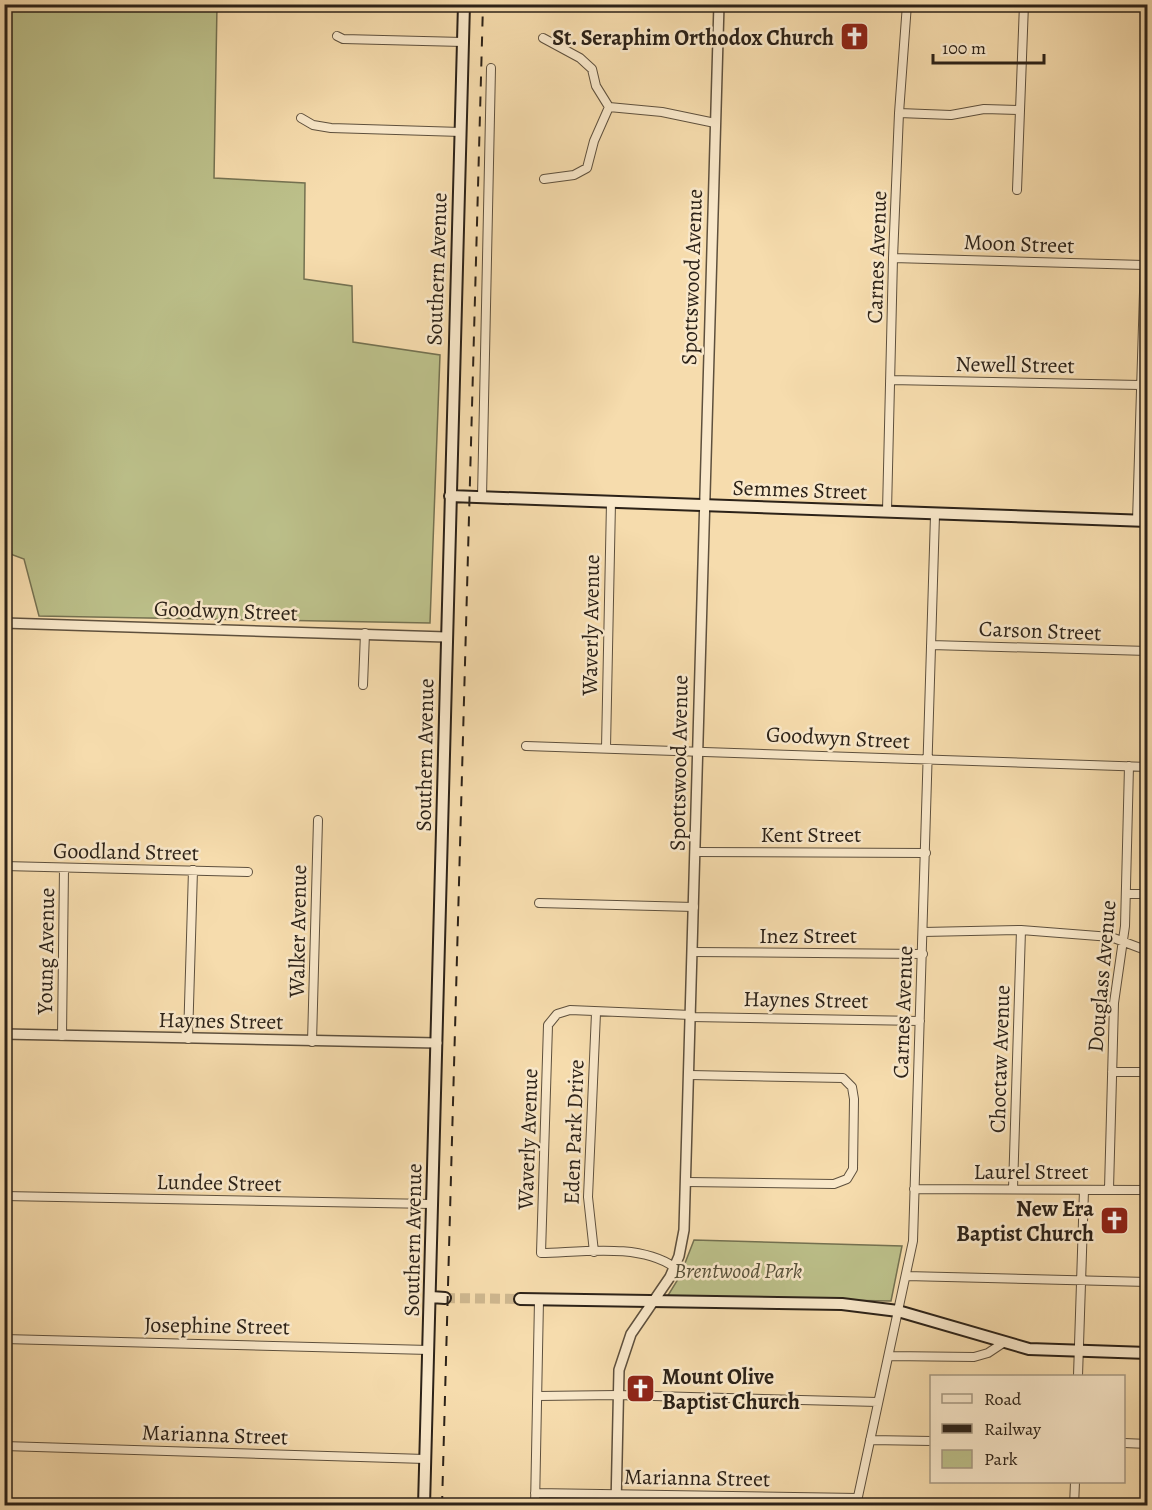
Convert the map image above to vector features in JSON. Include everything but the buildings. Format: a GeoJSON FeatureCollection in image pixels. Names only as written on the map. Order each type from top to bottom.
{"type":"FeatureCollection","features":[{"type":"Feature","properties":{"kind":"main road","name":"Southern Avenue"},"geometry":{"type":"LineString","coordinates":[[424,1506],[464,4]]}},
{"type":"Feature","properties":{"kind":"main road","name":"Semmes Street"},"geometry":{"type":"LineString","coordinates":[[450,496],[1142,521]]}},
{"type":"Feature","properties":{"kind":"main road"},"geometry":{"type":"LineString","coordinates":[[431,1298],[445,1298]]}},
{"type":"Feature","properties":{"kind":"main road"},"geometry":{"type":"LineString","coordinates":[[520,1299],[842,1304],[898,1311],[1029,1349],[1148,1353]]}},
{"type":"Feature","properties":{"kind":"street","name":"Spottswood Avenue"},"geometry":{"type":"LineString","coordinates":[[616,1506],[617,1395],[624,1351],[631,1334],[674,1267],[684,1230],[719,4]]}},
{"type":"Feature","properties":{"kind":"street","name":"Carnes Avenue"},"geometry":{"type":"LineString","coordinates":[[887,511],[893,258],[899,113],[907,4]]}},
{"type":"Feature","properties":{"kind":"street"},"geometry":{"type":"LineString","coordinates":[[1017,190],[1024,4]]}},
{"type":"Feature","properties":{"kind":"street"},"geometry":{"type":"LineString","coordinates":[[337,36],[343,39],[463,42]]}},
{"type":"Feature","properties":{"kind":"street"},"geometry":{"type":"LineString","coordinates":[[543,38],[580,58],[592,69],[596,86],[609,106]]}},
{"type":"Feature","properties":{"kind":"street"},"geometry":{"type":"LineString","coordinates":[[482,497],[491,68]]}},
{"type":"Feature","properties":{"kind":"street"},"geometry":{"type":"LineString","coordinates":[[609,106],[662,112],[715,123]]}},
{"type":"Feature","properties":{"kind":"street"},"geometry":{"type":"LineString","coordinates":[[544,179],[574,175],[587,168],[594,141],[609,106]]}},
{"type":"Feature","properties":{"kind":"street"},"geometry":{"type":"LineString","coordinates":[[899,113],[951,115],[984,109],[1020,110]]}},
{"type":"Feature","properties":{"kind":"street"},"geometry":{"type":"LineString","coordinates":[[301,118],[313,125],[331,128],[461,132]]}},
{"type":"Feature","properties":{"kind":"street"},"geometry":{"type":"LineString","coordinates":[[1142,521],[1140,385],[1148,162]]}},
{"type":"Feature","properties":{"kind":"street","name":"Moon Street"},"geometry":{"type":"LineString","coordinates":[[893,258],[1144,265]]}},
{"type":"Feature","properties":{"kind":"street","name":"Newell Street"},"geometry":{"type":"LineString","coordinates":[[890,380],[1140,385]]}},
{"type":"Feature","properties":{"kind":"street","name":"Waverly Avenue"},"geometry":{"type":"LineString","coordinates":[[606,748],[611,502]]}},
{"type":"Feature","properties":{"kind":"street","name":"Carnes Avenue"},"geometry":{"type":"LineString","coordinates":[[857,1502],[913,1240],[935,514]]}},
{"type":"Feature","properties":{"kind":"street","name":"Goodwyn Street"},"geometry":{"type":"LineString","coordinates":[[4,623],[446,637]]}},
{"type":"Feature","properties":{"kind":"street"},"geometry":{"type":"LineString","coordinates":[[363,685],[365,633]]}},
{"type":"Feature","properties":{"kind":"street","name":"Carson Street"},"geometry":{"type":"LineString","coordinates":[[931,645],[1148,651]]}},
{"type":"Feature","properties":{"kind":"street","name":"Goodwyn Street"},"geometry":{"type":"LineString","coordinates":[[526,746],[1148,767]]}},
{"type":"Feature","properties":{"kind":"street","name":"Douglass Avenue"},"geometry":{"type":"LineString","coordinates":[[1109,1189],[1115,988],[1124,940],[1129,766]]}},
{"type":"Feature","properties":{"kind":"street","name":"Walker Avenue"},"geometry":{"type":"LineString","coordinates":[[312,1042],[318,820]]}},
{"type":"Feature","properties":{"kind":"street","name":"Kent Street"},"geometry":{"type":"LineString","coordinates":[[696,852],[926,853]]}},
{"type":"Feature","properties":{"kind":"street","name":"Goodland Street"},"geometry":{"type":"LineString","coordinates":[[4,866],[248,872]]}},
{"type":"Feature","properties":{"kind":"street","name":"Young Avenue"},"geometry":{"type":"LineString","coordinates":[[62,1036],[64,868]]}},
{"type":"Feature","properties":{"kind":"street"},"geometry":{"type":"LineString","coordinates":[[188,1039],[193,870]]}},
{"type":"Feature","properties":{"kind":"street"},"geometry":{"type":"LineString","coordinates":[[1126,894],[1148,894]]}},
{"type":"Feature","properties":{"kind":"street"},"geometry":{"type":"LineString","coordinates":[[539,903],[694,907]]}},
{"type":"Feature","properties":{"kind":"street"},"geometry":{"type":"LineString","coordinates":[[922,932],[1021,930],[1111,936],[1148,951]]}},
{"type":"Feature","properties":{"kind":"street","name":"Choctaw Avenue"},"geometry":{"type":"LineString","coordinates":[[1013,1189],[1021,930]]}},
{"type":"Feature","properties":{"kind":"street","name":"Inez Street"},"geometry":{"type":"LineString","coordinates":[[693,952],[922,954]]}},
{"type":"Feature","properties":{"kind":"street","name":"Haynes Street"},"geometry":{"type":"LineString","coordinates":[[548,1025],[557,1014],[570,1010],[691,1016],[920,1021]]}},
{"type":"Feature","properties":{"kind":"street","name":"Eden Park Drive"},"geometry":{"type":"LineString","coordinates":[[594,1252],[588,1197],[596,1013]]}},
{"type":"Feature","properties":{"kind":"street","name":"Waverly Avenue"},"geometry":{"type":"LineString","coordinates":[[548,1025],[542,1253],[594,1252]]}},
{"type":"Feature","properties":{"kind":"street","name":"Haynes Street"},"geometry":{"type":"LineString","coordinates":[[4,1034],[437,1043]]}},
{"type":"Feature","properties":{"kind":"street"},"geometry":{"type":"LineString","coordinates":[[1112,1072],[1148,1072]]}},
{"type":"Feature","properties":{"kind":"street"},"geometry":{"type":"LineString","coordinates":[[687,1182],[834,1184],[847,1179],[853,1169],[854,1099],[848,1081],[833,1076],[690,1075]]}},
{"type":"Feature","properties":{"kind":"street","name":"Laurel Street"},"geometry":{"type":"LineString","coordinates":[[914,1189],[1148,1190]]}},
{"type":"Feature","properties":{"kind":"street"},"geometry":{"type":"LineString","coordinates":[[1078,1375],[1084,1190]]}},
{"type":"Feature","properties":{"kind":"street","name":"Lundee Street"},"geometry":{"type":"LineString","coordinates":[[4,1196],[432,1204]]}},
{"type":"Feature","properties":{"kind":"street"},"geometry":{"type":"LineString","coordinates":[[594,1252],[644,1254],[663,1259],[674,1267]]}},
{"type":"Feature","properties":{"kind":"street"},"geometry":{"type":"LineString","coordinates":[[906,1276],[1148,1282]]}},
{"type":"Feature","properties":{"kind":"street"},"geometry":{"type":"LineString","coordinates":[[535,1506],[539,1300]]}},
{"type":"Feature","properties":{"kind":"street","name":"Josephine Street"},"geometry":{"type":"LineString","coordinates":[[4,1339],[429,1350]]}},
{"type":"Feature","properties":{"kind":"street"},"geometry":{"type":"LineString","coordinates":[[889,1356],[974,1357],[988,1353],[1003,1343]]}},
{"type":"Feature","properties":{"kind":"street"},"geometry":{"type":"LineString","coordinates":[[538,1396],[617,1395],[878,1402]]}},
{"type":"Feature","properties":{"kind":"street"},"geometry":{"type":"LineString","coordinates":[[870,1440],[930,1441]]}},
{"type":"Feature","properties":{"kind":"street"},"geometry":{"type":"LineString","coordinates":[[1125,1443],[1148,1444]]}},
{"type":"Feature","properties":{"kind":"street","name":"Marianna Street"},"geometry":{"type":"LineString","coordinates":[[4,1446],[425,1459]]}},
{"type":"Feature","properties":{"kind":"street"},"geometry":{"type":"LineString","coordinates":[[1074,1506],[1075,1483]]}},
{"type":"Feature","properties":{"kind":"street","name":"Marianna Street"},"geometry":{"type":"LineString","coordinates":[[536,1493],[857,1502]]}},
{"type":"Feature","properties":{"kind":"green space"},"geometry":{"type":"Polygon","coordinates":[[[5,4],[217,5],[214,178],[305,183],[304,279],[352,286],[353,342],[440,355],[430,623],[39,616],[24,559],[5,552],[5,4]]]}},
{"type":"Feature","properties":{"kind":"green space","name":"Brentwood Park"},"geometry":{"type":"Polygon","coordinates":[[[694,1240],[902,1246],[891,1301],[667,1297],[680,1276],[694,1240]]]}},
{"type":"Feature","properties":{"kind":"tunnel"},"geometry":{"type":"LineString","coordinates":[[445,1298],[520,1299]]}},
{"type":"Feature","properties":{"kind":"railway"},"geometry":{"type":"LineString","coordinates":[[442,1506],[483,4]]}},
{"type":"Feature","properties":{"kind":"place","name":"St. Seraphim Orthodox Church"},"geometry":{"type":"Point","coordinates":[855,37]}},
{"type":"Feature","properties":{"kind":"place","name":"New Era Baptist Church"},"geometry":{"type":"Point","coordinates":[1115,1221]}},
{"type":"Feature","properties":{"kind":"place","name":"Mount Olive Baptist Church"},"geometry":{"type":"Point","coordinates":[641,1389]}}]}
